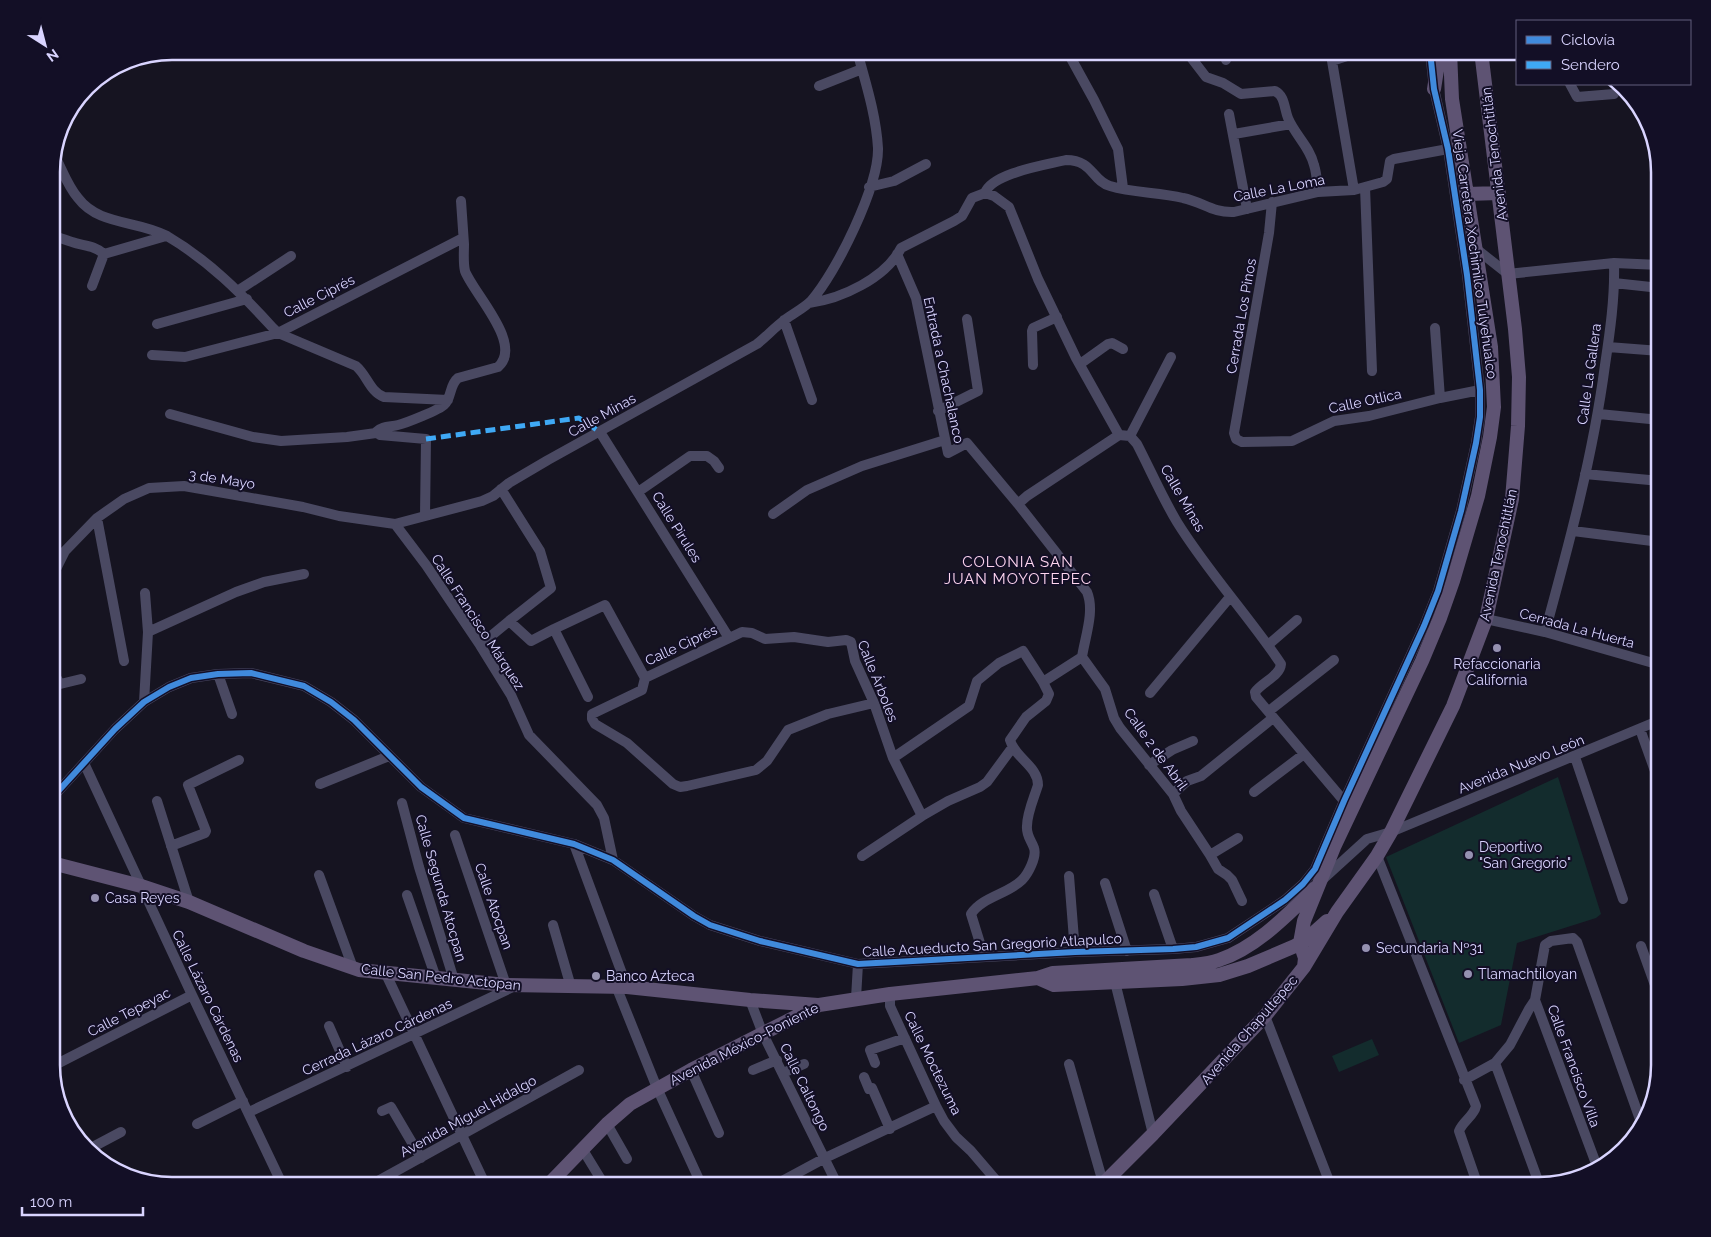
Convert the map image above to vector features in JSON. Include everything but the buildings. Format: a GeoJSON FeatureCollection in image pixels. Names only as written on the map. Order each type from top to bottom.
{"type":"FeatureCollection","features":[{"type":"Feature","properties":{"kind":"main road"},"geometry":{"type":"LineString","coordinates":[[1434,89],[1439,60]]}},
{"type":"Feature","properties":{"kind":"main road","name":"Vieja Carretera Xochimilco Tulyehualco"},"geometry":{"type":"LineString","coordinates":[[1334,847],[1422,661],[1440,618],[1478,496],[1494,407],[1491,347],[1452,99],[1450,60]]}},
{"type":"Feature","properties":{"kind":"main road","name":"Avenida Tenochtitlán"},"geometry":{"type":"LineString","coordinates":[[1391,832],[1453,706],[1486,620],[1512,499],[1518,426],[1519,377],[1482,60]]}},
{"type":"Feature","properties":{"kind":"main road"},"geometry":{"type":"LineString","coordinates":[[1467,194],[1499,193]]}},
{"type":"Feature","properties":{"kind":"main road","name":"Avenida Chapultepec"},"geometry":{"type":"LineString","coordinates":[[1111,1177],[1265,1016],[1304,967],[1337,912],[1377,856],[1391,832]]}},
{"type":"Feature","properties":{"kind":"main road","name":"Avenida México-Poniente"},"geometry":{"type":"LineString","coordinates":[[1038,978],[1054,985],[1182,979],[1219,975],[1271,957],[1300,943],[1304,921],[1320,875],[1334,847]]}},
{"type":"Feature","properties":{"kind":"main road","name":"Calle San Pedro Actopan"},"geometry":{"type":"LineString","coordinates":[[60,864],[141,886],[189,902],[288,944],[353,968],[511,986],[621,987],[819,1005]]}},
{"type":"Feature","properties":{"kind":"main road","name":"Avenida México-Poniente"},"geometry":{"type":"LineString","coordinates":[[556,1177],[607,1124],[630,1104],[690,1070],[819,1005],[856,998],[1038,978],[1053,973],[1192,965],[1219,960],[1244,948],[1290,912],[1320,875]]}},
{"type":"Feature","properties":{"kind":"main road"},"geometry":{"type":"LineString","coordinates":[[1304,967],[1305,958],[1300,943],[1337,912]]}},
{"type":"Feature","properties":{"kind":"street"},"geometry":{"type":"LineString","coordinates":[[809,303],[820,290],[851,237],[869,187],[878,150],[870,93],[860,60]]}},
{"type":"Feature","properties":{"kind":"street"},"geometry":{"type":"LineString","coordinates":[[1072,60],[1118,149],[1123,188]]}},
{"type":"Feature","properties":{"kind":"street"},"geometry":{"type":"LineString","coordinates":[[1196,60],[1206,77],[1223,83],[1241,94],[1275,91],[1279,93],[1283,98],[1291,124],[1308,150],[1314,165],[1318,192]]}},
{"type":"Feature","properties":{"kind":"street"},"geometry":{"type":"LineString","coordinates":[[1332,60],[1354,190]]}},
{"type":"Feature","properties":{"kind":"street"},"geometry":{"type":"LineString","coordinates":[[1320,875],[1344,801],[1393,696],[1438,591],[1461,511],[1480,417],[1480,390],[1467,274],[1448,149],[1434,89],[1431,60]]}},
{"type":"Feature","properties":{"kind":"street"},"geometry":{"type":"LineString","coordinates":[[819,86],[862,68]]}},
{"type":"Feature","properties":{"kind":"street"},"geometry":{"type":"LineString","coordinates":[[1571,85],[1577,97],[1614,94]]}},
{"type":"Feature","properties":{"kind":"street"},"geometry":{"type":"LineString","coordinates":[[1229,114],[1247,209]]}},
{"type":"Feature","properties":{"kind":"street"},"geometry":{"type":"LineString","coordinates":[[1234,134],[1291,124]]}},
{"type":"Feature","properties":{"kind":"street","name":"Calle La Loma"},"geometry":{"type":"LineString","coordinates":[[809,303],[826,301],[877,276],[898,254],[900,248],[954,222],[962,216],[972,198],[986,193],[988,187],[999,178],[1066,160],[1076,160],[1084,164],[1108,186],[1184,198],[1220,212],[1234,212],[1318,192],[1354,190],[1383,182],[1387,179],[1390,162],[1394,159],[1448,149]]}},
{"type":"Feature","properties":{"kind":"street"},"geometry":{"type":"LineString","coordinates":[[869,187],[894,181],[926,164]]}},
{"type":"Feature","properties":{"kind":"street"},"geometry":{"type":"LineString","coordinates":[[60,165],[77,197],[87,208],[97,214],[158,232],[182,245],[239,290],[272,328],[278,332]]}},
{"type":"Feature","properties":{"kind":"street"},"geometry":{"type":"LineString","coordinates":[[1365,187],[1372,372]]}},
{"type":"Feature","properties":{"kind":"street"},"geometry":{"type":"LineString","coordinates":[[986,193],[994,196],[1009,207],[1038,279],[1080,364],[1119,435]]}},
{"type":"Feature","properties":{"kind":"street"},"geometry":{"type":"LineString","coordinates":[[376,433],[379,429],[398,425],[442,407],[448,400],[454,382],[458,378],[498,367],[502,364],[505,355],[500,330],[491,311],[464,269],[461,201]]}},
{"type":"Feature","properties":{"kind":"street","name":"Cerrada Los Pinos"},"geometry":{"type":"LineString","coordinates":[[1234,433],[1269,233],[1272,202]]}},
{"type":"Feature","properties":{"kind":"street"},"geometry":{"type":"LineString","coordinates":[[104,254],[166,236]]}},
{"type":"Feature","properties":{"kind":"street","name":"Calle Ciprés"},"geometry":{"type":"LineString","coordinates":[[278,332],[464,238]]}},
{"type":"Feature","properties":{"kind":"street"},"geometry":{"type":"LineString","coordinates":[[60,239],[99,249],[104,254]]}},
{"type":"Feature","properties":{"kind":"street"},"geometry":{"type":"LineString","coordinates":[[1475,248],[1508,274],[1614,263],[1651,265]]}},
{"type":"Feature","properties":{"kind":"street"},"geometry":{"type":"LineString","coordinates":[[92,286],[104,254]]}},
{"type":"Feature","properties":{"kind":"street","name":"Entrada a Chachalanco"},"geometry":{"type":"LineString","coordinates":[[898,254],[916,298],[938,412],[948,453],[967,443],[1018,504]]}},
{"type":"Feature","properties":{"kind":"street"},"geometry":{"type":"LineString","coordinates":[[239,290],[291,256]]}},
{"type":"Feature","properties":{"kind":"street","name":"Calle La Gallera"},"geometry":{"type":"LineString","coordinates":[[1545,632],[1573,531],[1599,414],[1608,347],[1614,263]]}},
{"type":"Feature","properties":{"kind":"street"},"geometry":{"type":"LineString","coordinates":[[1614,283],[1651,287]]}},
{"type":"Feature","properties":{"kind":"street"},"geometry":{"type":"LineString","coordinates":[[157,324],[247,299]]}},
{"type":"Feature","properties":{"kind":"street","name":"Calle Minas"},"geometry":{"type":"LineString","coordinates":[[395,524],[482,501],[493,496],[509,483],[758,344],[784,320],[809,303]]}},
{"type":"Feature","properties":{"kind":"street"},"geometry":{"type":"LineString","coordinates":[[1033,366],[1033,328],[1057,317]]}},
{"type":"Feature","properties":{"kind":"street"},"geometry":{"type":"LineString","coordinates":[[938,412],[978,391],[966,319]]}},
{"type":"Feature","properties":{"kind":"street"},"geometry":{"type":"LineString","coordinates":[[784,320],[812,400]]}},
{"type":"Feature","properties":{"kind":"street"},"geometry":{"type":"LineString","coordinates":[[1435,328],[1440,398]]}},
{"type":"Feature","properties":{"kind":"street"},"geometry":{"type":"LineString","coordinates":[[152,355],[185,357],[278,332]]}},
{"type":"Feature","properties":{"kind":"street","name":"Calle Ciprés"},"geometry":{"type":"LineString","coordinates":[[278,332],[356,366],[362,371],[376,394],[384,397],[448,400]]}},
{"type":"Feature","properties":{"kind":"street"},"geometry":{"type":"LineString","coordinates":[[1080,364],[1108,344],[1112,343],[1123,350]]}},
{"type":"Feature","properties":{"kind":"street"},"geometry":{"type":"LineString","coordinates":[[1608,347],[1651,350]]}},
{"type":"Feature","properties":{"kind":"street"},"geometry":{"type":"LineString","coordinates":[[1043,682],[1082,657],[1090,599],[1087,592],[1018,504],[1026,496],[1119,435],[1130,436],[1171,357]]}},
{"type":"Feature","properties":{"kind":"street","name":"Calle Otlica"},"geometry":{"type":"LineString","coordinates":[[1234,433],[1236,439],[1242,442],[1292,441],[1334,421],[1369,416],[1480,390]]}},
{"type":"Feature","properties":{"kind":"street"},"geometry":{"type":"LineString","coordinates":[[170,414],[253,437],[281,441],[348,437],[376,433],[380,435],[426,439],[425,516]]}},
{"type":"Feature","properties":{"kind":"street"},"geometry":{"type":"LineString","coordinates":[[1599,414],[1651,419]]}},
{"type":"Feature","properties":{"kind":"street","name":"Calle Pirules"},"geometry":{"type":"LineString","coordinates":[[600,432],[729,638]]}},
{"type":"Feature","properties":{"kind":"street","name":"Calle Minas"},"geometry":{"type":"LineString","coordinates":[[1130,436],[1137,444],[1177,521],[1280,664],[1280,668],[1256,692],[1256,696],[1344,801]]}},
{"type":"Feature","properties":{"kind":"street"},"geometry":{"type":"LineString","coordinates":[[772,514],[806,490],[862,466],[945,440]]}},
{"type":"Feature","properties":{"kind":"street"},"geometry":{"type":"LineString","coordinates":[[638,492],[690,456],[707,456],[719,468]]}},
{"type":"Feature","properties":{"kind":"street"},"geometry":{"type":"LineString","coordinates":[[1585,474],[1651,480]]}},
{"type":"Feature","properties":{"kind":"street","name":"3 de Mayo"},"geometry":{"type":"LineString","coordinates":[[60,562],[66,551],[97,518],[124,499],[149,488],[184,486],[303,507],[339,516],[395,524]]}},
{"type":"Feature","properties":{"kind":"street"},"geometry":{"type":"LineString","coordinates":[[480,645],[550,588],[540,551],[501,489]]}},
{"type":"Feature","properties":{"kind":"street"},"geometry":{"type":"LineString","coordinates":[[97,518],[124,661]]}},
{"type":"Feature","properties":{"kind":"street","name":"Calle Francisco Márquez"},"geometry":{"type":"LineString","coordinates":[[395,524],[426,565],[480,645],[511,695],[529,735],[601,811],[613,860]]}},
{"type":"Feature","properties":{"kind":"street"},"geometry":{"type":"LineString","coordinates":[[1573,531],[1651,541]]}},
{"type":"Feature","properties":{"kind":"street"},"geometry":{"type":"LineString","coordinates":[[148,632],[236,592],[264,582],[304,574]]}},
{"type":"Feature","properties":{"kind":"street"},"geometry":{"type":"LineString","coordinates":[[144,702],[148,632],[145,593]]}},
{"type":"Feature","properties":{"kind":"street"},"geometry":{"type":"LineString","coordinates":[[1150,693],[1230,597]]}},
{"type":"Feature","properties":{"kind":"street"},"geometry":{"type":"LineString","coordinates":[[508,621],[531,641],[605,605],[645,678],[642,690],[592,714],[592,719],[595,724],[627,743],[673,784],[680,786],[756,770],[767,761],[788,730],[828,714],[874,703]]}},
{"type":"Feature","properties":{"kind":"street"},"geometry":{"type":"LineString","coordinates":[[1268,645],[1297,620]]}},
{"type":"Feature","properties":{"kind":"street","name":"Cerrada La Huerta"},"geometry":{"type":"LineString","coordinates":[[1486,620],[1545,632],[1651,662]]}},
{"type":"Feature","properties":{"kind":"street"},"geometry":{"type":"LineString","coordinates":[[554,629],[588,697]]}},
{"type":"Feature","properties":{"kind":"street","name":"Calle Árboles"},"geometry":{"type":"LineString","coordinates":[[729,638],[742,632],[752,633],[765,639],[794,636],[828,642],[846,640],[850,642],[855,661],[874,703],[893,758],[922,816]]}},
{"type":"Feature","properties":{"kind":"street","name":"Calle Ciprés"},"geometry":{"type":"LineString","coordinates":[[645,678],[729,638]]}},
{"type":"Feature","properties":{"kind":"street"},"geometry":{"type":"LineString","coordinates":[[893,758],[969,706],[978,681],[999,662],[1023,651],[1049,694],[1046,700],[1026,717],[1010,740],[1012,748],[1038,779],[1027,825],[1027,836],[1034,848],[1034,856],[1024,879],[1017,885],[980,904],[971,914],[984,956]]}},
{"type":"Feature","properties":{"kind":"street","name":"Calle 2 de Abril"},"geometry":{"type":"LineString","coordinates":[[1082,657],[1104,689],[1114,718],[1120,728],[1173,794],[1218,869],[1232,880],[1242,901]]}},
{"type":"Feature","properties":{"kind":"street"},"geometry":{"type":"LineString","coordinates":[[1173,794],[1187,781],[1201,776],[1334,660]]}},
{"type":"Feature","properties":{"kind":"street","name":"Calle Acueducto San Gregorio Atlapulco"},"geometry":{"type":"LineString","coordinates":[[60,789],[114,729],[144,702],[191,678],[218,674],[251,673],[304,686],[339,708],[354,720],[421,787],[464,818],[574,844],[613,860],[710,925],[760,941],[858,964],[984,956],[1196,947],[1216,942],[1240,932],[1285,900],[1303,884],[1320,875]]}},
{"type":"Feature","properties":{"kind":"street"},"geometry":{"type":"LineString","coordinates":[[218,674],[232,714]]}},
{"type":"Feature","properties":{"kind":"street"},"geometry":{"type":"LineString","coordinates":[[60,684],[81,679]]}},
{"type":"Feature","properties":{"kind":"street","name":"Avenida Nuevo León"},"geometry":{"type":"LineString","coordinates":[[1320,875],[1367,839],[1391,832],[1651,724]]}},
{"type":"Feature","properties":{"kind":"street"},"geometry":{"type":"LineString","coordinates":[[1640,729],[1651,760]]}},
{"type":"Feature","properties":{"kind":"street"},"geometry":{"type":"LineString","coordinates":[[1149,765],[1172,750],[1193,741]]}},
{"type":"Feature","properties":{"kind":"street"},"geometry":{"type":"LineString","coordinates":[[862,856],[922,816],[987,782],[1012,748]]}},
{"type":"Feature","properties":{"kind":"street"},"geometry":{"type":"LineString","coordinates":[[1254,792],[1304,754]]}},
{"type":"Feature","properties":{"kind":"street"},"geometry":{"type":"LineString","coordinates":[[320,784],[390,756]]}},
{"type":"Feature","properties":{"kind":"street"},"geometry":{"type":"LineString","coordinates":[[1575,756],[1623,899]]}},
{"type":"Feature","properties":{"kind":"street"},"geometry":{"type":"LineString","coordinates":[[171,846],[206,831],[188,785],[239,760]]}},
{"type":"Feature","properties":{"kind":"street","name":"Calle Lázaro Cárdenas"},"geometry":{"type":"LineString","coordinates":[[84,763],[192,996],[280,1177]]}},
{"type":"Feature","properties":{"kind":"street"},"geometry":{"type":"LineString","coordinates":[[157,800],[189,902]]}},
{"type":"Feature","properties":{"kind":"street","name":"Calle Segunda Atocpan"},"geometry":{"type":"LineString","coordinates":[[402,803],[419,867],[454,980]]}},
{"type":"Feature","properties":{"kind":"street","name":"Calle Atocpan"},"geometry":{"type":"LineString","coordinates":[[455,835],[511,986]]}},
{"type":"Feature","properties":{"kind":"street"},"geometry":{"type":"LineString","coordinates":[[1210,856],[1238,838]]}},
{"type":"Feature","properties":{"kind":"street"},"geometry":{"type":"LineString","coordinates":[[574,844],[621,987],[657,1088],[698,1177]]}},
{"type":"Feature","properties":{"kind":"street"},"geometry":{"type":"LineString","coordinates":[[1377,856],[1464,1080],[1476,1106],[1474,1112],[1462,1123],[1459,1131],[1475,1177]]}},
{"type":"Feature","properties":{"kind":"street"},"geometry":{"type":"LineString","coordinates":[[319,875],[353,968]]}},
{"type":"Feature","properties":{"kind":"street"},"geometry":{"type":"LineString","coordinates":[[1069,876],[1075,952]]}},
{"type":"Feature","properties":{"kind":"street"},"geometry":{"type":"LineString","coordinates":[[1106,883],[1127,951]]}},
{"type":"Feature","properties":{"kind":"street"},"geometry":{"type":"LineString","coordinates":[[1154,894],[1173,949]]}},
{"type":"Feature","properties":{"kind":"street"},"geometry":{"type":"LineString","coordinates":[[407,895],[436,978]]}},
{"type":"Feature","properties":{"kind":"street"},"geometry":{"type":"LineString","coordinates":[[553,925],[571,987]]}},
{"type":"Feature","properties":{"kind":"street"},"geometry":{"type":"LineString","coordinates":[[1464,1080],[1495,1063],[1510,1046],[1535,1000],[1545,945],[1551,940],[1573,938],[1577,942],[1639,1115]]}},
{"type":"Feature","properties":{"kind":"street"},"geometry":{"type":"LineString","coordinates":[[1641,946],[1651,974]]}},
{"type":"Feature","properties":{"kind":"street"},"geometry":{"type":"LineString","coordinates":[[856,998],[858,964]]}},
{"type":"Feature","properties":{"kind":"street"},"geometry":{"type":"LineString","coordinates":[[385,972],[482,1177]]}},
{"type":"Feature","properties":{"kind":"street"},"geometry":{"type":"LineString","coordinates":[[1115,982],[1153,1134]]}},
{"type":"Feature","properties":{"kind":"street","name":"Cerrada Lázaro Cárdenas"},"geometry":{"type":"LineString","coordinates":[[249,1112],[415,1035],[511,986]]}},
{"type":"Feature","properties":{"kind":"street","name":"Calle Moctezuma"},"geometry":{"type":"LineString","coordinates":[[890,994],[890,1006],[936,1106],[956,1137],[971,1150],[994,1177]]}},
{"type":"Feature","properties":{"kind":"street","name":"Calle Tepeyac"},"geometry":{"type":"LineString","coordinates":[[60,1064],[192,996]]}},
{"type":"Feature","properties":{"kind":"street","name":"Calle Caltongo"},"geometry":{"type":"LineString","coordinates":[[750,1000],[763,1034],[834,1177]]}},
{"type":"Feature","properties":{"kind":"street","name":"Calle Francisco Villa"},"geometry":{"type":"LineString","coordinates":[[1535,1000],[1595,1161]]}},
{"type":"Feature","properties":{"kind":"street"},"geometry":{"type":"LineString","coordinates":[[1265,1016],[1328,1177]]}},
{"type":"Feature","properties":{"kind":"street"},"geometry":{"type":"LineString","coordinates":[[329,1026],[347,1067]]}},
{"type":"Feature","properties":{"kind":"street"},"geometry":{"type":"LineString","coordinates":[[875,1063],[870,1050],[905,1038]]}},
{"type":"Feature","properties":{"kind":"street"},"geometry":{"type":"LineString","coordinates":[[753,1070],[777,1060]]}},
{"type":"Feature","properties":{"kind":"street"},"geometry":{"type":"LineString","coordinates":[[1495,1063],[1537,1177]]}},
{"type":"Feature","properties":{"kind":"street"},"geometry":{"type":"LineString","coordinates":[[783,1073],[804,1064]]}},
{"type":"Feature","properties":{"kind":"street"},"geometry":{"type":"LineString","coordinates":[[1068,1064],[1101,1177]]}},
{"type":"Feature","properties":{"kind":"street","name":"Avenida Miguel Hidalgo"},"geometry":{"type":"LineString","coordinates":[[386,1177],[580,1070]]}},
{"type":"Feature","properties":{"kind":"street"},"geometry":{"type":"LineString","coordinates":[[690,1070],[719,1133]]}},
{"type":"Feature","properties":{"kind":"street"},"geometry":{"type":"LineString","coordinates":[[864,1077],[869,1089],[872,1088],[890,1129]]}},
{"type":"Feature","properties":{"kind":"street"},"geometry":{"type":"LineString","coordinates":[[197,1124],[244,1101]]}},
{"type":"Feature","properties":{"kind":"street"},"geometry":{"type":"LineString","coordinates":[[790,1177],[825,1158],[936,1106]]}},
{"type":"Feature","properties":{"kind":"street"},"geometry":{"type":"LineString","coordinates":[[382,1110],[391,1107],[421,1158]]}},
{"type":"Feature","properties":{"kind":"street"},"geometry":{"type":"LineString","coordinates":[[607,1124],[627,1159]]}},
{"type":"Feature","properties":{"kind":"street"},"geometry":{"type":"LineString","coordinates":[[95,1146],[121,1132]]}},
{"type":"Feature","properties":{"kind":"street"},"geometry":{"type":"LineString","coordinates":[[583,1150],[600,1177]]}},
{"type":"Feature","properties":{"kind":"green space"},"geometry":{"type":"Polygon","coordinates":[[[1558,777],[1601,914],[1596,918],[1517,943],[1501,1025],[1459,1043],[1386,857],[1558,777]]]}},
{"type":"Feature","properties":{"kind":"green space"},"geometry":{"type":"Polygon","coordinates":[[[1372,1039],[1379,1055],[1339,1072],[1332,1056],[1372,1039]]]}},
{"type":"Feature","properties":{"kind":"marked path"},"geometry":{"type":"LineString","coordinates":[[426,439],[579,418],[600,432]]}},
{"type":"Feature","properties":{"kind":"cycle path"},"geometry":{"type":"LineString","coordinates":[[60,789],[115,729],[144,702],[169,687],[191,678],[218,674],[251,673],[304,686],[331,702],[354,720],[421,787],[464,818],[574,844],[613,860],[710,925],[760,941],[858,964],[1075,952],[1173,949],[1196,947],[1228,938],[1285,900],[1303,884],[1315,869],[1424,626],[1438,591],[1461,511],[1476,443],[1480,417],[1480,390],[1467,275],[1448,149],[1434,89],[1431,60]]}},
{"type":"Feature","properties":{"kind":"place","name":"Refaccionaria California"},"geometry":{"type":"Point","coordinates":[1497,648]}},
{"type":"Feature","properties":{"kind":"place","name":"Deportivo \"San Gregorio\""},"geometry":{"type":"Point","coordinates":[1469,855]}},
{"type":"Feature","properties":{"kind":"place","name":"Casa Reyes"},"geometry":{"type":"Point","coordinates":[95,898]}},
{"type":"Feature","properties":{"kind":"place","name":"Secundaria Nº31"},"geometry":{"type":"Point","coordinates":[1366,948]}},
{"type":"Feature","properties":{"kind":"place","name":"Tlamachtiloyan"},"geometry":{"type":"Point","coordinates":[1468,974]}},
{"type":"Feature","properties":{"kind":"place","name":"Banco Azteca"},"geometry":{"type":"Point","coordinates":[596,976]}},
{"type":"Feature","properties":{"kind":"district","name":"COLONIA SAN JUAN MOYOTEPEC"},"geometry":{"type":"Point","coordinates":[1018,570]}}]}
